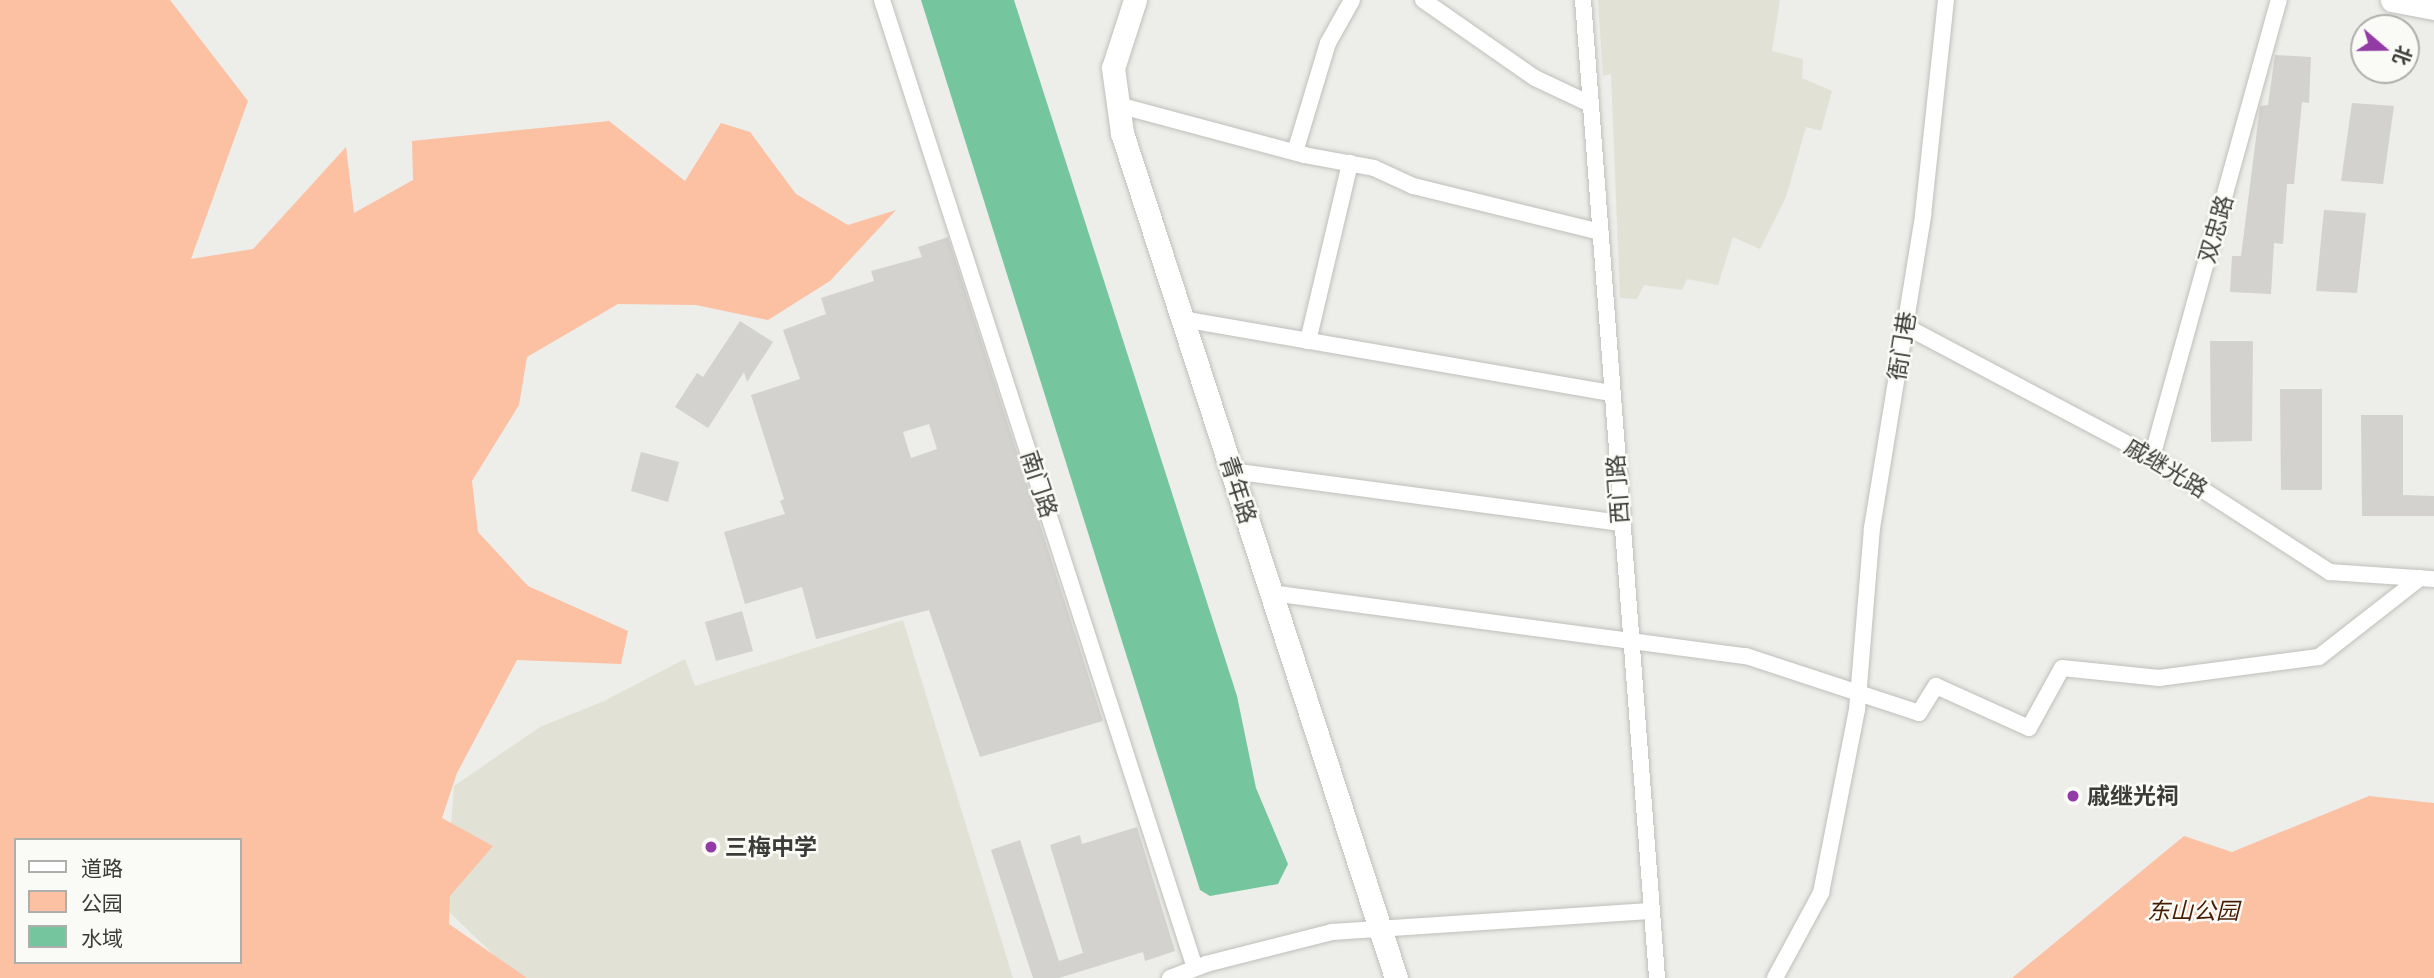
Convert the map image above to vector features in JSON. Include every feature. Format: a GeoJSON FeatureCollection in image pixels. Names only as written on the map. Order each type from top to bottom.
{"type":"FeatureCollection","features":[{"type":"Feature","properties":{"kind":"main road","name":"青年路"},"geometry":{"type":"LineString","coordinates":[[1135,0],[1113,68],[1122,133],[1396,978]]}},
{"type":"Feature","properties":{"kind":"main road"},"geometry":{"type":"LineString","coordinates":[[2392,0],[2434,8]]}},
{"type":"Feature","properties":{"kind":"street","name":"南门路"},"geometry":{"type":"LineString","coordinates":[[883,0],[1201,966]]}},
{"type":"Feature","properties":{"kind":"street"},"geometry":{"type":"LineString","coordinates":[[1295,152],[1328,43],[1352,0]]}},
{"type":"Feature","properties":{"kind":"street"},"geometry":{"type":"LineString","coordinates":[[1423,0],[1535,78],[1590,103]]}},
{"type":"Feature","properties":{"kind":"street","name":"西门路"},"geometry":{"type":"LineString","coordinates":[[1583,0],[1649,911],[1657,978]]}},
{"type":"Feature","properties":{"kind":"street","name":"衙门巷"},"geometry":{"type":"LineString","coordinates":[[1858,691],[1872,528],[1923,215],[1946,0]]}},
{"type":"Feature","properties":{"kind":"street","name":"双忠路"},"geometry":{"type":"LineString","coordinates":[[2152,457],[2279,0]]}},
{"type":"Feature","properties":{"kind":"street"},"geometry":{"type":"LineString","coordinates":[[1118,105],[1295,152],[1374,168],[1413,186],[1600,232]]}},
{"type":"Feature","properties":{"kind":"street"},"geometry":{"type":"LineString","coordinates":[[1308,341],[1350,163]]}},
{"type":"Feature","properties":{"kind":"street"},"geometry":{"type":"LineString","coordinates":[[1182,319],[1611,393]]}},
{"type":"Feature","properties":{"kind":"street","name":"戚继光路"},"geometry":{"type":"LineString","coordinates":[[1905,326],[2152,457],[2330,572],[2427,578]]}},
{"type":"Feature","properties":{"kind":"street"},"geometry":{"type":"LineString","coordinates":[[1231,471],[1621,523]]}},
{"type":"Feature","properties":{"kind":"street"},"geometry":{"type":"LineString","coordinates":[[1271,593],[1629,637],[1746,656],[1919,713],[1936,686],[2029,728],[2062,668],[2159,678],[2319,657],[2427,578]]}},
{"type":"Feature","properties":{"kind":"street"},"geometry":{"type":"LineString","coordinates":[[1776,978],[1821,893],[1858,691]]}},
{"type":"Feature","properties":{"kind":"street"},"geometry":{"type":"LineString","coordinates":[[1170,978],[1201,966],[1332,932],[1649,911]]}},
{"type":"Feature","properties":{"kind":"shaded area"},"geometry":{"type":"Polygon","coordinates":[[[1598,0],[1780,0],[1772,51],[1803,59],[1802,78],[1832,91],[1821,131],[1806,127],[1786,197],[1760,249],[1733,237],[1718,285],[1687,279],[1682,290],[1644,285],[1637,299],[1620,298],[1611,74],[1603,76],[1598,0]]]}},
{"type":"Feature","properties":{"kind":"shaded area","name":"三梅中学"},"geometry":{"type":"Polygon","coordinates":[[[903,620],[1013,978],[518,978],[445,908],[454,786],[540,727],[604,701],[685,659],[695,686],[903,620]]]}},
{"type":"Feature","properties":{"kind":"green space"},"geometry":{"type":"Polygon","coordinates":[[[0,0],[170,0],[248,101],[191,259],[253,249],[346,147],[354,213],[413,180],[412,141],[609,121],[685,181],[721,123],[750,132],[796,194],[848,225],[896,210],[830,281],[768,320],[696,305],[618,304],[527,357],[519,405],[472,481],[478,532],[528,586],[628,631],[621,664],[517,660],[457,773],[442,818],[493,846],[450,896],[449,924],[527,978],[0,978],[0,0]]]}},
{"type":"Feature","properties":{"kind":"green space","name":"东山公园"},"geometry":{"type":"Polygon","coordinates":[[[2369,796],[2434,803],[2434,978],[2012,978],[2184,836],[2232,852],[2369,796]]]}},
{"type":"Feature","properties":{"kind":"water"},"geometry":{"type":"Polygon","coordinates":[[[921,0],[1014,0],[1237,696],[1256,788],[1288,864],[1278,884],[1210,896],[1200,890],[921,0]]]}},
{"type":"Feature","properties":{"kind":"building"},"geometry":{"type":"Polygon","coordinates":[[[2275,55],[2311,57],[2309,103],[2302,102],[2294,184],[2287,184],[2283,244],[2274,243],[2271,294],[2230,292],[2232,256],[2241,256],[2260,106],[2268,105],[2275,55]]]}},
{"type":"Feature","properties":{"kind":"building"},"geometry":{"type":"Polygon","coordinates":[[[2352,103],[2394,106],[2383,184],[2341,181],[2352,103]]]}},
{"type":"Feature","properties":{"kind":"building"},"geometry":{"type":"Polygon","coordinates":[[[2324,210],[2366,213],[2357,293],[2316,291],[2324,210]]]}},
{"type":"Feature","properties":{"kind":"building"},"geometry":{"type":"Polygon","coordinates":[[[948,237],[1103,721],[980,757],[929,610],[816,639],[802,587],[745,604],[724,532],[785,514],[780,501],[784,499],[751,395],[800,379],[783,330],[826,314],[821,298],[874,281],[871,271],[922,257],[918,247],[948,237]],[[929,424],[903,432],[911,458],[937,449],[929,424]]]}},
{"type":"Feature","properties":{"kind":"building"},"geometry":{"type":"Polygon","coordinates":[[[740,321],[773,342],[747,382],[744,372],[708,428],[675,407],[697,373],[703,377],[740,321]]]}},
{"type":"Feature","properties":{"kind":"building"},"geometry":{"type":"Polygon","coordinates":[[[2210,341],[2253,341],[2252,441],[2211,442],[2210,341]]]}},
{"type":"Feature","properties":{"kind":"building"},"geometry":{"type":"Polygon","coordinates":[[[2280,389],[2322,389],[2322,490],[2281,490],[2280,389]]]}},
{"type":"Feature","properties":{"kind":"building"},"geometry":{"type":"Polygon","coordinates":[[[2361,415],[2403,415],[2403,495],[2434,496],[2434,516],[2362,516],[2361,415]]]}},
{"type":"Feature","properties":{"kind":"building"},"geometry":{"type":"Polygon","coordinates":[[[641,452],[679,462],[668,502],[631,491],[641,452]]]}},
{"type":"Feature","properties":{"kind":"building"},"geometry":{"type":"Polygon","coordinates":[[[742,611],[753,651],[716,661],[705,622],[742,611]]]}},
{"type":"Feature","properties":{"kind":"building"},"geometry":{"type":"Polygon","coordinates":[[[1137,827],[1175,951],[1145,961],[1143,952],[1059,978],[1033,978],[991,850],[1020,840],[1059,961],[1083,953],[1050,845],[1080,835],[1082,844],[1137,827]]]}},
{"type":"Feature","properties":{"kind":"place","name":"戚继光祠"},"geometry":{"type":"Point","coordinates":[2073,796]}},
{"type":"Feature","properties":{"kind":"place","name":"三梅中学"},"geometry":{"type":"Point","coordinates":[711,847]}}]}
